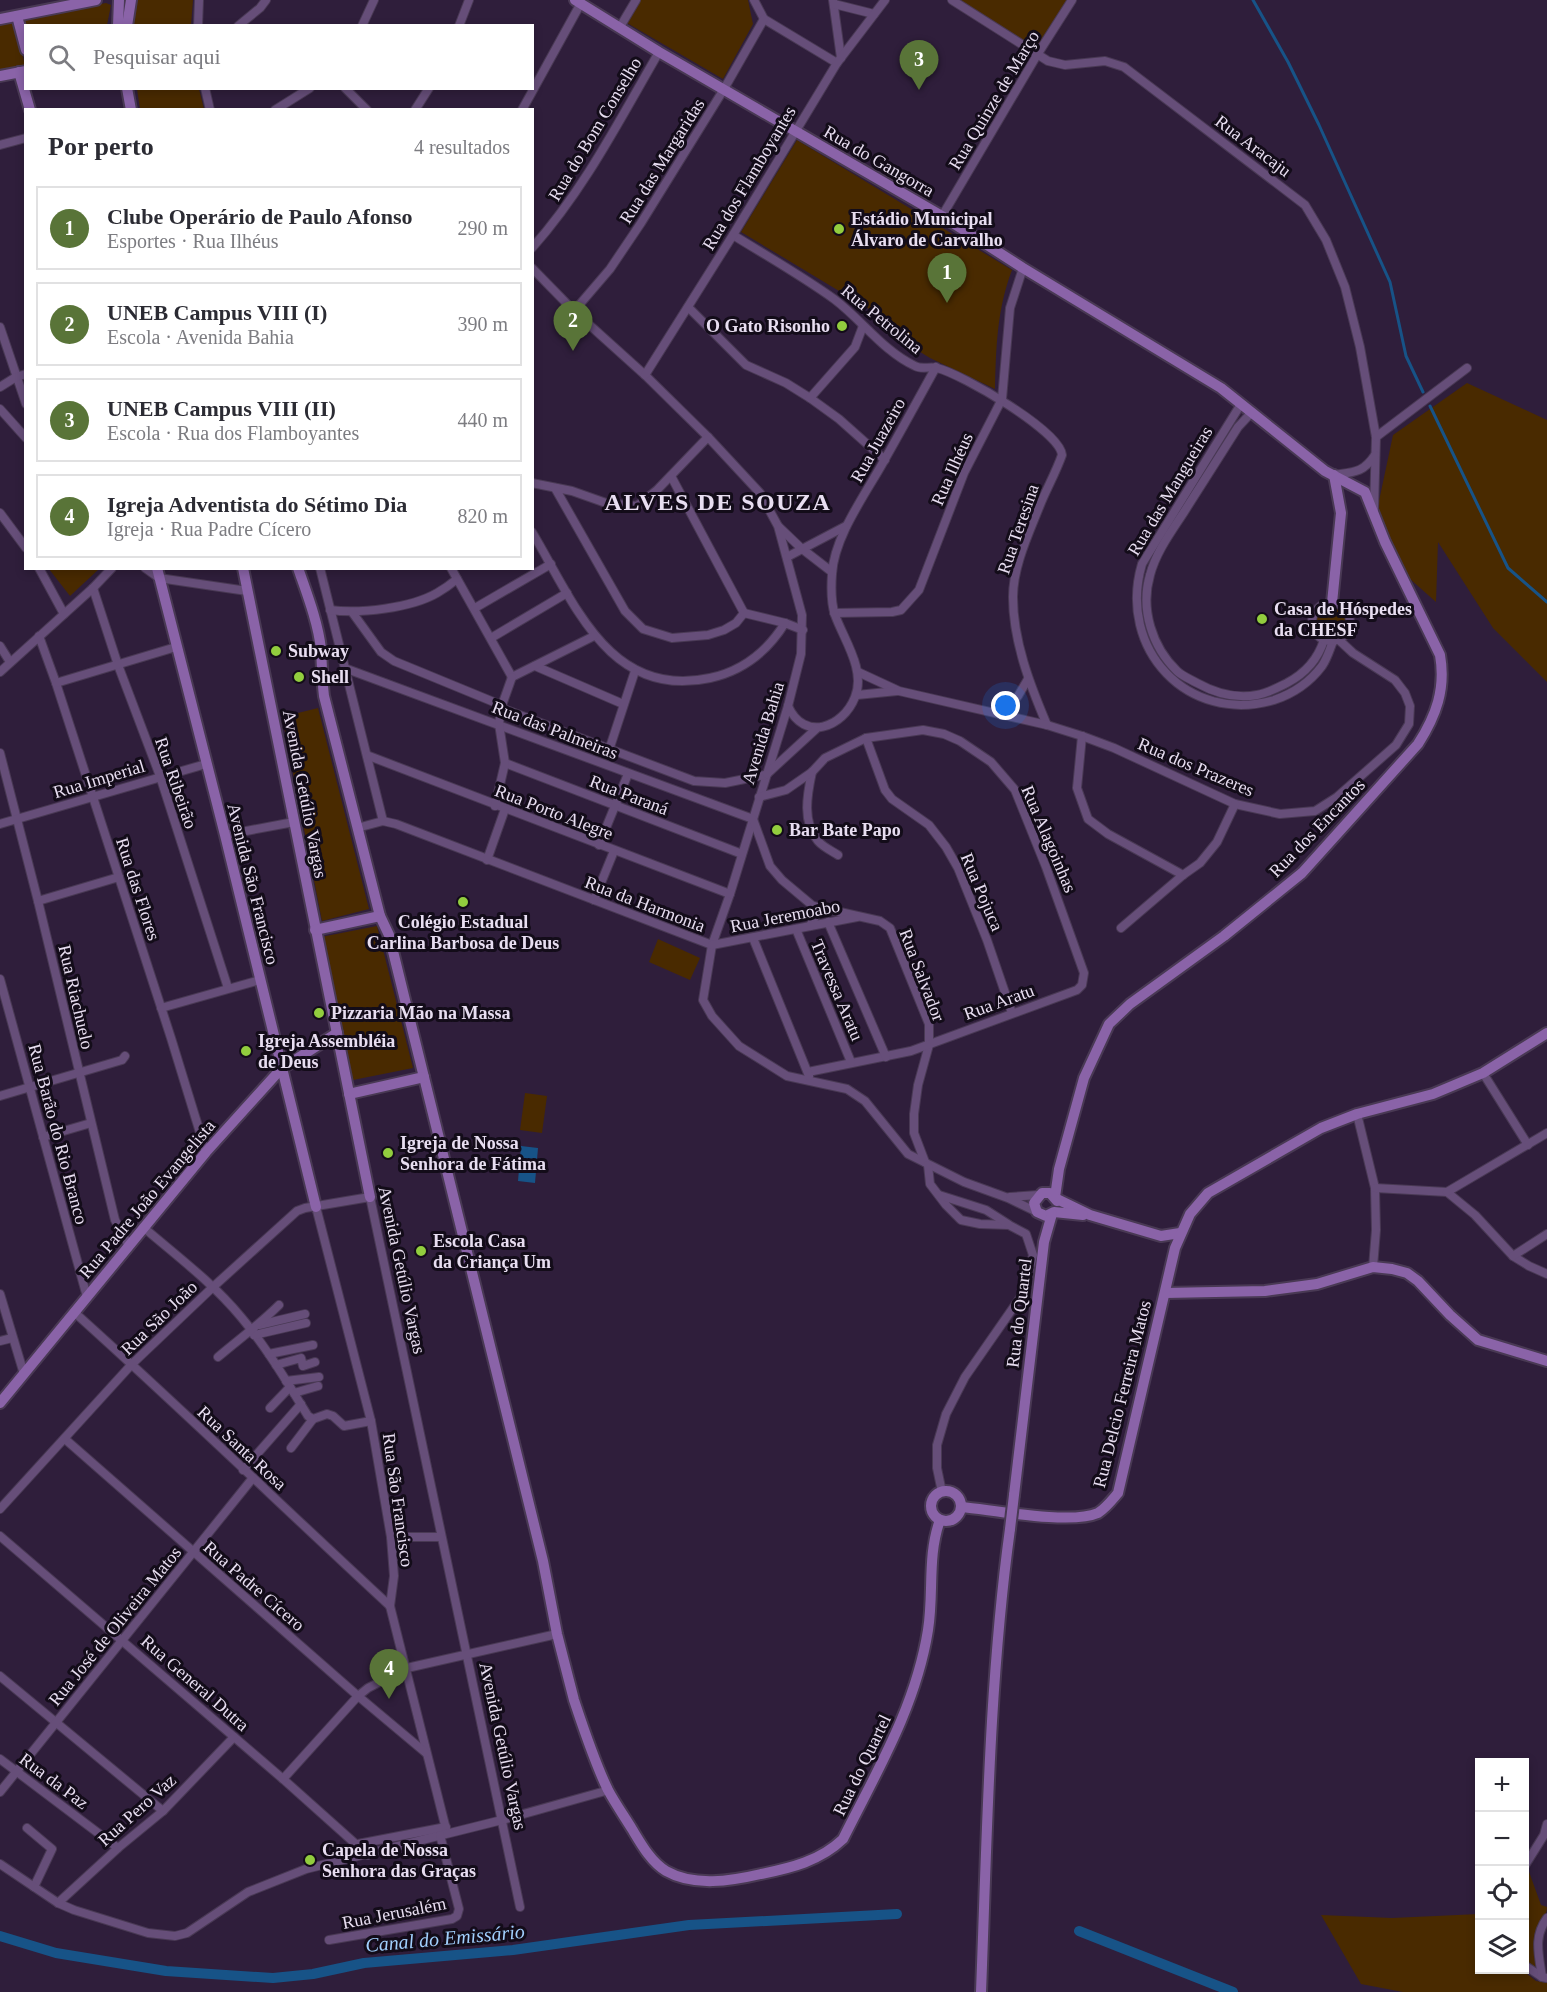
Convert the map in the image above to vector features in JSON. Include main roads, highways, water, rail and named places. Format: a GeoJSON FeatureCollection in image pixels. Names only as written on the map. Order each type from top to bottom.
{"type":"FeatureCollection","features":[{"type":"Feature","properties":{"kind":"water"},"geometry":{"type":"Polygon","coordinates":[[[521,1146],[538,1148],[535,1183],[518,1181],[521,1146]]]}},
{"type":"Feature","properties":{"kind":"waterway"},"geometry":{"type":"LineString","coordinates":[[1253,0],[1288,62],[1319,125],[1390,282],[1406,356],[1423,392]]}},
{"type":"Feature","properties":{"kind":"waterway"},"geometry":{"type":"LineString","coordinates":[[1430,406],[1508,568],[1547,602]]}},
{"type":"Feature","properties":{"kind":"waterway","name":"Canal do Emissário"},"geometry":{"type":"LineString","coordinates":[[0,1936],[56,1953],[166,1971],[273,1978],[313,1974],[364,1963],[513,1950],[689,1925],[897,1914]]}},
{"type":"Feature","properties":{"kind":"waterway","name":"Canal do Emissário"},"geometry":{"type":"LineString","coordinates":[[1079,1931],[1233,1992]]}},
{"type":"Feature","properties":{"kind":"place","name":"UNEB Campus VIII (II)"},"geometry":{"type":"Point","coordinates":[919,90]}},
{"type":"Feature","properties":{"kind":"place","name":"Estádio Municipal Álvaro de Carvalho"},"geometry":{"type":"Point","coordinates":[839,229]}},
{"type":"Feature","properties":{"kind":"place","name":"Clube Operário de Paulo Afonso"},"geometry":{"type":"Point","coordinates":[947,303]}},
{"type":"Feature","properties":{"kind":"place","name":"O Gato Risonho"},"geometry":{"type":"Point","coordinates":[842,326]}},
{"type":"Feature","properties":{"kind":"place","name":"UNEB Campus VIII (I)"},"geometry":{"type":"Point","coordinates":[573,351]}},
{"type":"Feature","properties":{"kind":"place","name":"Casa de Hóspedes da CHESF"},"geometry":{"type":"Point","coordinates":[1262,619]}},
{"type":"Feature","properties":{"kind":"place","name":"Subway"},"geometry":{"type":"Point","coordinates":[276,651]}},
{"type":"Feature","properties":{"kind":"place","name":"Shell"},"geometry":{"type":"Point","coordinates":[299,677]}},
{"type":"Feature","properties":{"kind":"place","name":"Bar Bate Papo"},"geometry":{"type":"Point","coordinates":[777,830]}},
{"type":"Feature","properties":{"kind":"place","name":"Colégio Estadual Carlina Barbosa de Deus"},"geometry":{"type":"Point","coordinates":[463,902]}},
{"type":"Feature","properties":{"kind":"place","name":"Pizzaria Mão na Massa"},"geometry":{"type":"Point","coordinates":[319,1013]}},
{"type":"Feature","properties":{"kind":"place","name":"Igreja Assembléia de Deus"},"geometry":{"type":"Point","coordinates":[246,1051]}},
{"type":"Feature","properties":{"kind":"place","name":"Igreja de Nossa Senhora de Fátima"},"geometry":{"type":"Point","coordinates":[388,1153]}},
{"type":"Feature","properties":{"kind":"place","name":"Escola Casa da Criança Um"},"geometry":{"type":"Point","coordinates":[421,1251]}},
{"type":"Feature","properties":{"kind":"place","name":"Igreja Adventista do Sétimo Dia"},"geometry":{"type":"Point","coordinates":[389,1699]}},
{"type":"Feature","properties":{"kind":"place","name":"Capela de Nossa Senhora das Graças"},"geometry":{"type":"Point","coordinates":[310,1860]}},
{"type":"Feature","properties":{"kind":"district","name":"ALVES DE SOUZA"},"geometry":{"type":"Point","coordinates":[718,502]}}]}
